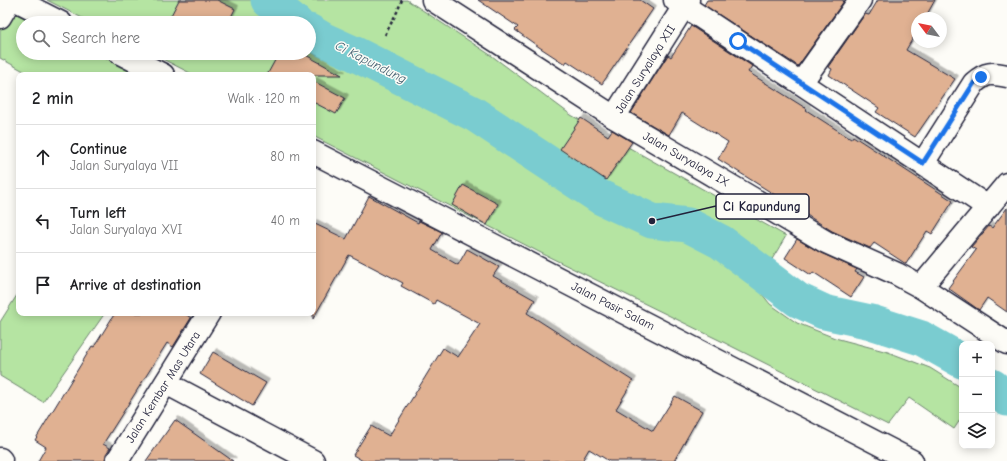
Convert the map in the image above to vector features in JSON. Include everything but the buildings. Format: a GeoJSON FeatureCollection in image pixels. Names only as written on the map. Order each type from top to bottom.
{"type":"FeatureCollection","features":[{"type":"Feature","properties":{"kind":"street"},"geometry":{"type":"LineString","coordinates":[[0,16],[10,0]]}},
{"type":"Feature","properties":{"kind":"street"},"geometry":{"type":"LineString","coordinates":[[16,0],[47,16]]}},
{"type":"Feature","properties":{"kind":"street","name":"Jalan Suryalaya IX"},"geometry":{"type":"LineString","coordinates":[[433,0],[614,117],[826,242],[897,274],[921,287],[1007,342]]}},
{"type":"Feature","properties":{"kind":"street"},"geometry":{"type":"LineString","coordinates":[[801,84],[860,0]]}},
{"type":"Feature","properties":{"kind":"street"},"geometry":{"type":"LineString","coordinates":[[682,2],[801,84],[988,207]]}},
{"type":"Feature","properties":{"kind":"street","name":"Jalan Suryalaya XII"},"geometry":{"type":"LineString","coordinates":[[614,117],[682,2]]}},
{"type":"Feature","properties":{"kind":"street"},"geometry":{"type":"LineString","coordinates":[[134,60],[157,72]]}},
{"type":"Feature","properties":{"kind":"street"},"geometry":{"type":"LineString","coordinates":[[923,163],[974,83],[987,74],[994,73],[1007,76]]}},
{"type":"Feature","properties":{"kind":"street","name":"Jalan Pasir Salam"},"geometry":{"type":"LineString","coordinates":[[316,154],[912,461]]}},
{"type":"Feature","properties":{"kind":"street"},"geometry":{"type":"LineString","coordinates":[[921,287],[1007,184]]}},
{"type":"Feature","properties":{"kind":"street","name":"Jalan Kembar Mas Utara"},"geometry":{"type":"LineString","coordinates":[[117,461],[207,316]]}},
{"type":"Feature","properties":{"kind":"street"},"geometry":{"type":"LineString","coordinates":[[166,383],[307,460]]}},
{"type":"Feature","properties":{"kind":"path"},"geometry":{"type":"LineString","coordinates":[[385,36],[402,0]]}},
{"type":"Feature","properties":{"kind":"green space"},"geometry":{"type":"Polygon","coordinates":[[[47,0],[407,0],[492,56],[571,115],[786,236],[771,261],[758,289],[770,304],[797,323],[835,338],[888,352],[930,368],[959,386],[959,422],[954,429],[909,398],[888,425],[541,253],[316,138],[316,72],[188,72],[165,60],[316,60],[316,16],[78,16],[47,0]]]}},
{"type":"Feature","properties":{"kind":"green space"},"geometry":{"type":"Polygon","coordinates":[[[0,6],[21,16],[16,16],[16,60],[110,60],[134,72],[26,72],[0,58],[0,6]]]}},
{"type":"Feature","properties":{"kind":"green space"},"geometry":{"type":"Polygon","coordinates":[[[16,297],[16,316],[103,316],[43,402],[0,376],[0,322],[16,297]]]}},
{"type":"Feature","properties":{"kind":"waterway","name":"Ci Kapundung"},"geometry":{"type":"LineString","coordinates":[[268,0],[287,16]]}},
{"type":"Feature","properties":{"kind":"waterway","name":"Ci Kapundung"},"geometry":{"type":"LineString","coordinates":[[316,35],[474,114],[600,197],[652,221],[688,225],[721,242],[798,300],[824,312],[871,322],[921,338],[959,359]]}},
{"type":"Feature","properties":{"kind":"waterway","name":"Ci Kapundung"},"geometry":{"type":"LineString","coordinates":[[995,389],[1007,399]]}},
{"type":"Feature","properties":{"kind":"place","name":"Ci Kapundung"},"geometry":{"type":"Point","coordinates":[652,221]}},
{"type":"Feature","properties":{"kind":"route"},"geometry":{"type":"LineString","coordinates":[[738,41],[801,84],[923,163],[974,83],[981,77]]}}]}
